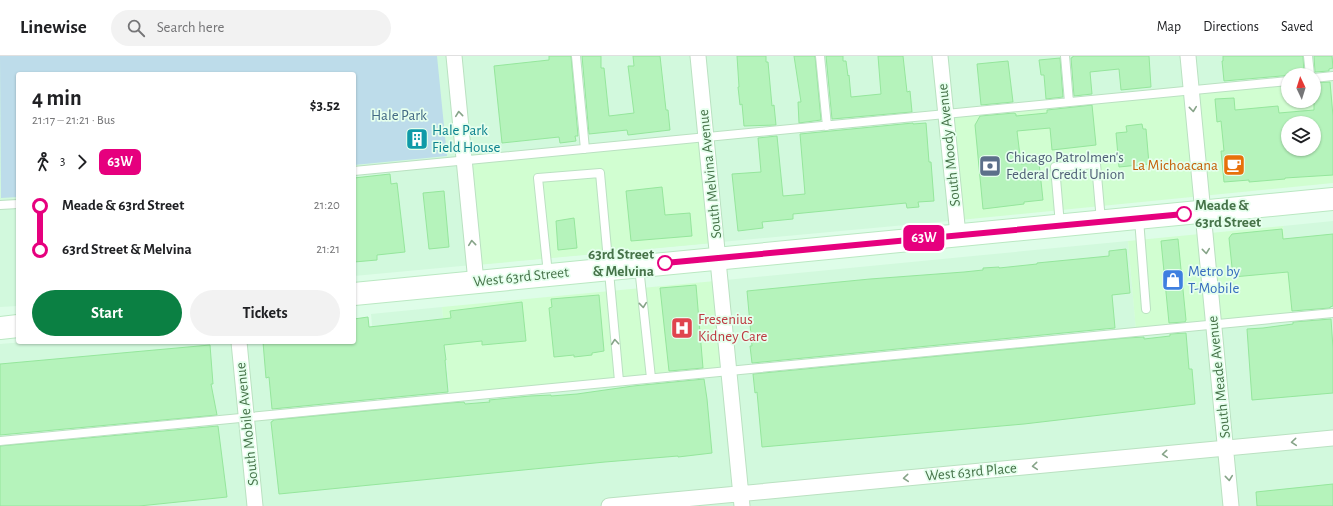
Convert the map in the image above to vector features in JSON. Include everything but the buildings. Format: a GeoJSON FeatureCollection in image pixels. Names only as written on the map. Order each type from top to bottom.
{"type":"FeatureCollection","features":[{"type":"Feature","properties":{"kind":"main road","name":"West 63rd Street"},"geometry":{"type":"LineString","coordinates":[[356,294],[1333,199]]}},
{"type":"Feature","properties":{"kind":"main road"},"geometry":{"type":"LineString","coordinates":[[0,328],[16,326]]}},
{"type":"Feature","properties":{"kind":"street"},"geometry":{"type":"LineString","coordinates":[[454,56],[476,282]]}},
{"type":"Feature","properties":{"kind":"street","name":"South Melvina Avenue"},"geometry":{"type":"LineString","coordinates":[[698,56],[741,500]]}},
{"type":"Feature","properties":{"kind":"street","name":"South Moody Avenue"},"geometry":{"type":"LineString","coordinates":[[940,56],[958,235]]}},
{"type":"Feature","properties":{"kind":"street","name":"South Meade Avenue"},"geometry":{"type":"LineString","coordinates":[[1188,56],[1231,506]]}},
{"type":"Feature","properties":{"kind":"street","name":"South Mobile Avenue"},"geometry":{"type":"LineString","coordinates":[[239,344],[255,506]]}},
{"type":"Feature","properties":{"kind":"street","name":"West 63rd Place"},"geometry":{"type":"LineString","coordinates":[[609,506],[741,500],[1333,438]]}},
{"type":"Feature","properties":{"kind":"lane"},"geometry":{"type":"LineString","coordinates":[[576,56],[585,149]]}},
{"type":"Feature","properties":{"kind":"lane"},"geometry":{"type":"LineString","coordinates":[[820,56],[827,126]]}},
{"type":"Feature","properties":{"kind":"lane"},"geometry":{"type":"LineString","coordinates":[[1065,56],[1069,102]]}},
{"type":"Feature","properties":{"kind":"lane"},"geometry":{"type":"LineString","coordinates":[[1308,56],[1309,68]]}},
{"type":"Feature","properties":{"kind":"lane"},"geometry":{"type":"LineString","coordinates":[[1321,77],[1333,76]]}},
{"type":"Feature","properties":{"kind":"lane"},"geometry":{"type":"LineString","coordinates":[[356,171],[1281,82]]}},
{"type":"Feature","properties":{"kind":"lane"},"geometry":{"type":"LineString","coordinates":[[1060,225],[1055,167],[1096,164],[1101,221]]}},
{"type":"Feature","properties":{"kind":"lane"},"geometry":{"type":"LineString","coordinates":[[548,275],[538,178],[600,173],[618,381]]}},
{"type":"Feature","properties":{"kind":"lane"},"geometry":{"type":"LineString","coordinates":[[0,205],[16,204]]}},
{"type":"Feature","properties":{"kind":"lane"},"geometry":{"type":"LineString","coordinates":[[1139,218],[1146,309]]}},
{"type":"Feature","properties":{"kind":"lane"},"geometry":{"type":"LineString","coordinates":[[639,266],[651,378]]}},
{"type":"Feature","properties":{"kind":"lane"},"geometry":{"type":"LineString","coordinates":[[0,441],[1333,313]]}},
{"type":"Feature","properties":{"kind":"shaded area"},"geometry":{"type":"Polygon","coordinates":[[[0,56],[1333,56],[1333,101],[1331,80],[1321,77],[1321,68],[1281,68],[1281,87],[960,220],[356,276],[356,72],[16,72],[16,306],[0,307],[0,56]]]}},
{"type":"Feature","properties":{"kind":"shaded area"},"geometry":{"type":"Polygon","coordinates":[[[1331,80],[1333,101],[1333,183],[960,220],[950,117],[1281,85],[1281,108],[1321,108],[1321,81],[1331,80]]]}},
{"type":"Feature","properties":{"kind":"shaded area"},"geometry":{"type":"Polygon","coordinates":[[[703,140],[713,243],[477,265],[467,163],[703,140]]]}},
{"type":"Feature","properties":{"kind":"shaded area"},"geometry":{"type":"Polygon","coordinates":[[[1333,221],[1333,506],[0,506],[0,344],[16,343],[16,344],[351,344],[379,404],[371,314],[442,307],[450,396],[715,281],[1128,241],[1136,330],[1293,316],[1283,226],[1333,221]]]}},
{"type":"Feature","properties":{"kind":"shaded area"},"geometry":{"type":"Polygon","coordinates":[[[1283,226],[1293,316],[1136,331],[1128,241],[1283,226]]]}},
{"type":"Feature","properties":{"kind":"shaded area"},"geometry":{"type":"Polygon","coordinates":[[[715,281],[725,372],[450,397],[442,307],[715,281]]]}},
{"type":"Feature","properties":{"kind":"green space","name":"Hale Park"},"geometry":{"type":"Polygon","coordinates":[[[0,56],[437,56],[447,156],[356,165],[356,72],[16,72],[16,197],[1,198],[0,56]]]}},
{"type":"Feature","properties":{"kind":"bus line","name":"63W"},"geometry":{"type":"LineString","coordinates":[[665,263],[1184,214]]}},
{"type":"Feature","properties":{"kind":"place","name":"Hale Park Field House"},"geometry":{"type":"Point","coordinates":[417,139]}},
{"type":"Feature","properties":{"kind":"place","name":"La Michoacana"},"geometry":{"type":"Point","coordinates":[1234,165]}},
{"type":"Feature","properties":{"kind":"place","name":"Chicago Patrolmen's Federal Credit Union"},"geometry":{"type":"Point","coordinates":[990,166]}},
{"type":"Feature","properties":{"kind":"place","name":"Meade & 63rd Street"},"geometry":{"type":"Point","coordinates":[1184,214]}},
{"type":"Feature","properties":{"kind":"place","name":"63rd Street & Melvina"},"geometry":{"type":"Point","coordinates":[665,263]}},
{"type":"Feature","properties":{"kind":"place","name":"Metro by T-Mobile"},"geometry":{"type":"Point","coordinates":[1173,280]}},
{"type":"Feature","properties":{"kind":"place","name":"Fresenius Kidney Care"},"geometry":{"type":"Point","coordinates":[682,328]}}]}
